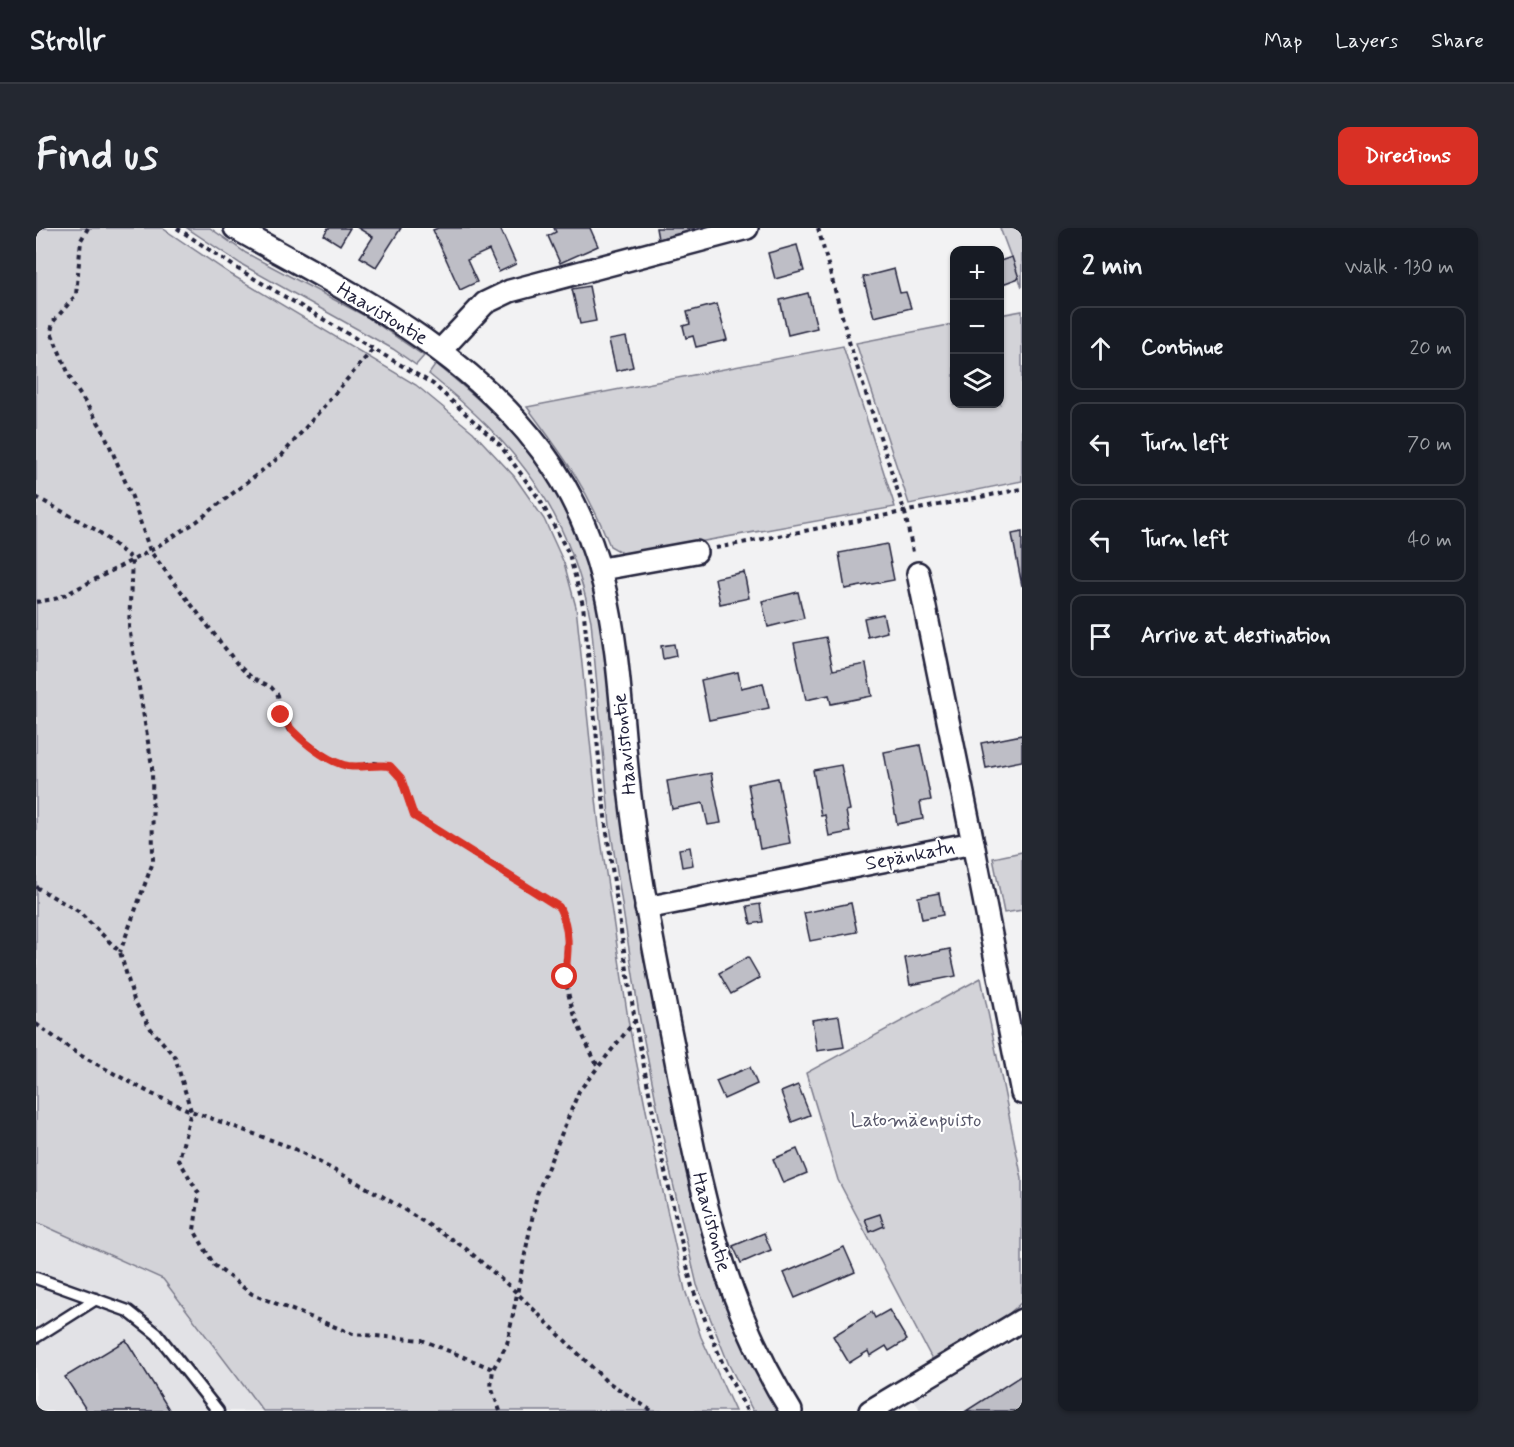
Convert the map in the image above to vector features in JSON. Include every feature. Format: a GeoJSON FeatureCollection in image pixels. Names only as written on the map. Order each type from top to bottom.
{"type":"FeatureCollection","features":[{"type":"Feature","properties":{"kind":"street","name":"Haavistontie"},"geometry":{"type":"LineString","coordinates":[[235,228],[377,308],[441,350],[481,382],[542,452],[577,509],[602,569],[614,625],[630,797],[646,908],[702,1198],[735,1304],[791,1411]]}},
{"type":"Feature","properties":{"kind":"street"},"geometry":{"type":"LineString","coordinates":[[441,350],[485,303],[510,291],[747,228]]}},
{"type":"Feature","properties":{"kind":"street"},"geometry":{"type":"LineString","coordinates":[[602,569],[696,552]]}},
{"type":"Feature","properties":{"kind":"street","name":"Sepänkatu"},"geometry":{"type":"LineString","coordinates":[[646,908],[973,843],[918,573]]}},
{"type":"Feature","properties":{"kind":"street"},"geometry":{"type":"LineString","coordinates":[[973,843],[1022,1093]]}},
{"type":"Feature","properties":{"kind":"street"},"geometry":{"type":"LineString","coordinates":[[870,1411],[1022,1320]]}},
{"type":"Feature","properties":{"kind":"lane"},"geometry":{"type":"LineString","coordinates":[[36,1278],[128,1311],[157,1334],[218,1411]]}},
{"type":"Feature","properties":{"kind":"lane"},"geometry":{"type":"LineString","coordinates":[[36,1337],[96,1299]]}},
{"type":"Feature","properties":{"kind":"path"},"geometry":{"type":"LineString","coordinates":[[88,228],[81,240],[76,295],[53,321],[51,332],[73,384],[102,428],[132,497],[150,551],[238,664],[251,677],[271,687],[278,695],[281,715],[288,729],[334,762],[350,767],[374,763],[390,766],[401,778],[414,816],[559,907],[564,917],[569,941],[565,977],[572,1015],[598,1067]]}},
{"type":"Feature","properties":{"kind":"path"},"geometry":{"type":"LineString","coordinates":[[177,228],[238,268],[433,384],[500,445],[540,500],[568,554],[583,605],[606,826],[635,1021],[692,1287],[724,1367],[747,1411]]}},
{"type":"Feature","properties":{"kind":"path"},"geometry":{"type":"LineString","coordinates":[[818,228],[850,345],[905,513],[918,573]]}},
{"type":"Feature","properties":{"kind":"path"},"geometry":{"type":"LineString","coordinates":[[36,602],[59,598],[150,551],[196,522],[282,454],[374,348]]}},
{"type":"Feature","properties":{"kind":"path"},"geometry":{"type":"LineString","coordinates":[[696,552],[1022,489]]}},
{"type":"Feature","properties":{"kind":"path"},"geometry":{"type":"LineString","coordinates":[[36,497],[98,531],[132,559]]}},
{"type":"Feature","properties":{"kind":"path"},"geometry":{"type":"LineString","coordinates":[[120,952],[153,862],[152,766],[129,627],[132,559]]}},
{"type":"Feature","properties":{"kind":"path"},"geometry":{"type":"LineString","coordinates":[[36,886],[78,911],[120,952],[134,1000],[151,1029],[175,1057],[191,1111],[179,1160],[199,1194],[194,1230],[214,1265],[252,1294],[305,1317],[353,1334],[422,1340],[493,1369]]}},
{"type":"Feature","properties":{"kind":"path"},"geometry":{"type":"LineString","coordinates":[[500,1411],[491,1387],[493,1369],[507,1344],[537,1194],[579,1091],[635,1021]]}},
{"type":"Feature","properties":{"kind":"path"},"geometry":{"type":"LineString","coordinates":[[36,1024],[78,1054],[152,1094],[191,1111],[293,1148],[382,1196],[465,1247],[516,1292],[605,1380],[652,1411]]}},
{"type":"Feature","properties":{"kind":"shaded area"},"geometry":{"type":"Polygon","coordinates":[[[36,1222],[163,1279],[263,1411],[36,1411],[36,1222]]]}},
{"type":"Feature","properties":{"kind":"shaded area"},"geometry":{"type":"Polygon","coordinates":[[[1022,1337],[1022,1411],[921,1411],[913,1399],[1022,1337]]]}},
{"type":"Feature","properties":{"kind":"green space"},"geometry":{"type":"Polygon","coordinates":[[[36,228],[162,228],[232,275],[416,385],[473,432],[514,476],[544,519],[564,563],[576,607],[599,827],[629,1025],[657,1165],[685,1290],[701,1337],[735,1411],[263,1411],[163,1279],[36,1222],[36,228]]]}},
{"type":"Feature","properties":{"kind":"green space"},"geometry":{"type":"Polygon","coordinates":[[[187,228],[210,228],[246,253],[367,317],[424,356],[416,365],[393,349],[241,264],[187,228]]]}},
{"type":"Feature","properties":{"kind":"green space"},"geometry":{"type":"Polygon","coordinates":[[[1000,228],[1022,228],[1022,287],[1000,228]]]}},
{"type":"Feature","properties":{"kind":"green space"},"geometry":{"type":"Polygon","coordinates":[[[1022,311],[1022,481],[909,504],[856,343],[950,325],[950,408],[1004,408],[1004,314],[1022,311]]]}},
{"type":"Feature","properties":{"kind":"green space"},"geometry":{"type":"Polygon","coordinates":[[[843,346],[895,507],[626,555],[610,546],[593,507],[574,473],[527,407],[843,346]]]}},
{"type":"Feature","properties":{"kind":"green space"},"geometry":{"type":"Polygon","coordinates":[[[436,364],[500,420],[537,463],[568,510],[591,568],[605,633],[620,799],[631,872],[650,981],[694,1201],[708,1256],[727,1310],[745,1349],[779,1411],[753,1411],[729,1365],[697,1285],[668,1162],[640,1020],[610,826],[591,621],[581,581],[553,511],[534,481],[488,427],[429,374],[436,364]]]}},
{"type":"Feature","properties":{"kind":"green space"},"geometry":{"type":"Polygon","coordinates":[[[1022,852],[1022,910],[1004,913],[993,858],[1022,852]]]}},
{"type":"Feature","properties":{"kind":"green space","name":"Latomäenpuisto"},"geometry":{"type":"Polygon","coordinates":[[[981,978],[1022,1179],[1022,1302],[1003,1319],[932,1359],[838,1180],[806,1073],[981,978]]]}},
{"type":"Feature","properties":{"kind":"building"},"geometry":{"type":"Polygon","coordinates":[[[328,228],[350,228],[340,245],[324,235],[328,228]]]}},
{"type":"Feature","properties":{"kind":"building"},"geometry":{"type":"Polygon","coordinates":[[[358,228],[401,228],[376,267],[360,257],[373,237],[358,228]]]}},
{"type":"Feature","properties":{"kind":"building"},"geometry":{"type":"Polygon","coordinates":[[[438,228],[500,228],[516,264],[499,272],[489,250],[467,260],[477,282],[460,290],[433,230],[438,228]]]}},
{"type":"Feature","properties":{"kind":"building"},"geometry":{"type":"Polygon","coordinates":[[[554,228],[590,228],[598,246],[560,263],[548,236],[556,232],[554,228]]]}},
{"type":"Feature","properties":{"kind":"building"},"geometry":{"type":"Polygon","coordinates":[[[656,228],[694,228],[695,230],[658,239],[656,228]]]}},
{"type":"Feature","properties":{"kind":"building"},"geometry":{"type":"Polygon","coordinates":[[[797,245],[804,271],[775,279],[768,253],[797,245]]]}},
{"type":"Feature","properties":{"kind":"building"},"geometry":{"type":"Polygon","coordinates":[[[1012,257],[1019,278],[1004,284],[1004,260],[1012,257]]]}},
{"type":"Feature","properties":{"kind":"building"},"geometry":{"type":"Polygon","coordinates":[[[894,269],[900,293],[906,292],[911,308],[874,317],[863,277],[894,269]]]}},
{"type":"Feature","properties":{"kind":"building"},"geometry":{"type":"Polygon","coordinates":[[[589,286],[596,321],[580,324],[572,289],[589,286]]]}},
{"type":"Feature","properties":{"kind":"building"},"geometry":{"type":"Polygon","coordinates":[[[808,293],[817,328],[788,335],[780,300],[808,293]]]}},
{"type":"Feature","properties":{"kind":"building"},"geometry":{"type":"Polygon","coordinates":[[[717,304],[727,340],[696,347],[693,336],[686,338],[683,326],[690,324],[687,312],[717,304]]]}},
{"type":"Feature","properties":{"kind":"building"},"geometry":{"type":"Polygon","coordinates":[[[626,337],[633,367],[616,371],[609,340],[626,337]]]}},
{"type":"Feature","properties":{"kind":"building"},"geometry":{"type":"Polygon","coordinates":[[[1022,532],[1022,586],[1012,534],[1022,532]]]}},
{"type":"Feature","properties":{"kind":"building"},"geometry":{"type":"Polygon","coordinates":[[[887,544],[894,580],[845,589],[839,553],[887,544]]]}},
{"type":"Feature","properties":{"kind":"building"},"geometry":{"type":"Polygon","coordinates":[[[744,572],[749,598],[720,604],[715,578],[744,572]]]}},
{"type":"Feature","properties":{"kind":"building"},"geometry":{"type":"Polygon","coordinates":[[[798,592],[804,618],[768,627],[762,601],[798,592]]]}},
{"type":"Feature","properties":{"kind":"building"},"geometry":{"type":"Polygon","coordinates":[[[883,614],[887,632],[868,637],[864,618],[883,614]]]}},
{"type":"Feature","properties":{"kind":"building"},"geometry":{"type":"Polygon","coordinates":[[[826,637],[833,670],[866,664],[872,696],[831,704],[829,695],[806,700],[794,643],[826,637]]]}},
{"type":"Feature","properties":{"kind":"building"},"geometry":{"type":"Polygon","coordinates":[[[674,644],[676,656],[663,659],[661,646],[674,644]]]}},
{"type":"Feature","properties":{"kind":"building"},"geometry":{"type":"Polygon","coordinates":[[[738,672],[741,688],[763,683],[769,708],[709,720],[701,680],[738,672]]]}},
{"type":"Feature","properties":{"kind":"building"},"geometry":{"type":"Polygon","coordinates":[[[1022,735],[1022,761],[986,768],[981,743],[1022,735]]]}},
{"type":"Feature","properties":{"kind":"building"},"geometry":{"type":"Polygon","coordinates":[[[920,745],[931,800],[920,802],[923,819],[897,824],[884,752],[920,745]]]}},
{"type":"Feature","properties":{"kind":"building"},"geometry":{"type":"Polygon","coordinates":[[[841,765],[850,810],[846,811],[850,832],[829,836],[825,815],[821,816],[813,770],[841,765]]]}},
{"type":"Feature","properties":{"kind":"building"},"geometry":{"type":"Polygon","coordinates":[[[711,773],[721,823],[708,825],[703,803],[672,809],[667,781],[711,773]]]}},
{"type":"Feature","properties":{"kind":"building"},"geometry":{"type":"Polygon","coordinates":[[[778,778],[790,843],[760,849],[748,784],[778,778]]]}},
{"type":"Feature","properties":{"kind":"building"},"geometry":{"type":"Polygon","coordinates":[[[690,847],[693,865],[682,867],[679,849],[690,847]]]}},
{"type":"Feature","properties":{"kind":"building"},"geometry":{"type":"Polygon","coordinates":[[[939,893],[943,915],[922,919],[918,897],[939,893]]]}},
{"type":"Feature","properties":{"kind":"building"},"geometry":{"type":"Polygon","coordinates":[[[851,903],[857,932],[810,941],[804,913],[851,903]]]}},
{"type":"Feature","properties":{"kind":"building"},"geometry":{"type":"Polygon","coordinates":[[[760,904],[763,922],[751,924],[747,906],[760,904]]]}},
{"type":"Feature","properties":{"kind":"building"},"geometry":{"type":"Polygon","coordinates":[[[950,949],[956,976],[910,985],[905,958],[950,949]]]}},
{"type":"Feature","properties":{"kind":"building"},"geometry":{"type":"Polygon","coordinates":[[[748,957],[760,978],[731,994],[719,973],[748,957]]]}},
{"type":"Feature","properties":{"kind":"building"},"geometry":{"type":"Polygon","coordinates":[[[839,1016],[844,1047],[817,1051],[812,1020],[839,1016]]]}},
{"type":"Feature","properties":{"kind":"building"},"geometry":{"type":"Polygon","coordinates":[[[750,1067],[757,1084],[724,1099],[716,1081],[750,1067]]]}},
{"type":"Feature","properties":{"kind":"building"},"geometry":{"type":"Polygon","coordinates":[[[798,1085],[810,1115],[792,1122],[781,1092],[798,1085]]]}},
{"type":"Feature","properties":{"kind":"building"},"geometry":{"type":"Polygon","coordinates":[[[797,1149],[807,1173],[783,1183],[773,1159],[797,1149]]]}},
{"type":"Feature","properties":{"kind":"building"},"geometry":{"type":"Polygon","coordinates":[[[880,1214],[884,1226],[870,1232],[865,1219],[880,1214]]]}},
{"type":"Feature","properties":{"kind":"building"},"geometry":{"type":"Polygon","coordinates":[[[764,1233],[771,1250],[741,1263],[733,1246],[764,1233]]]}},
{"type":"Feature","properties":{"kind":"building"},"geometry":{"type":"Polygon","coordinates":[[[844,1247],[855,1272],[795,1298],[784,1273],[844,1247]]]}},
{"type":"Feature","properties":{"kind":"building"},"geometry":{"type":"Polygon","coordinates":[[[889,1310],[907,1340],[889,1351],[886,1346],[870,1356],[868,1351],[849,1363],[833,1336],[872,1312],[875,1318],[889,1310]]]}},
{"type":"Feature","properties":{"kind":"building"},"geometry":{"type":"Polygon","coordinates":[[[126,1340],[170,1411],[87,1411],[65,1377],[126,1340]]]}},
{"type":"Feature","properties":{"kind":"building"},"geometry":{"type":"Polygon","coordinates":[[[1022,1375],[1022,1411],[966,1411],[1022,1375]]]}},
{"type":"Feature","properties":{"kind":"route"},"geometry":{"type":"LineString","coordinates":[[281,715],[288,729],[334,762],[350,767],[374,763],[390,766],[401,778],[408,805],[414,816],[559,907],[564,917],[569,941],[565,977]]}}]}
